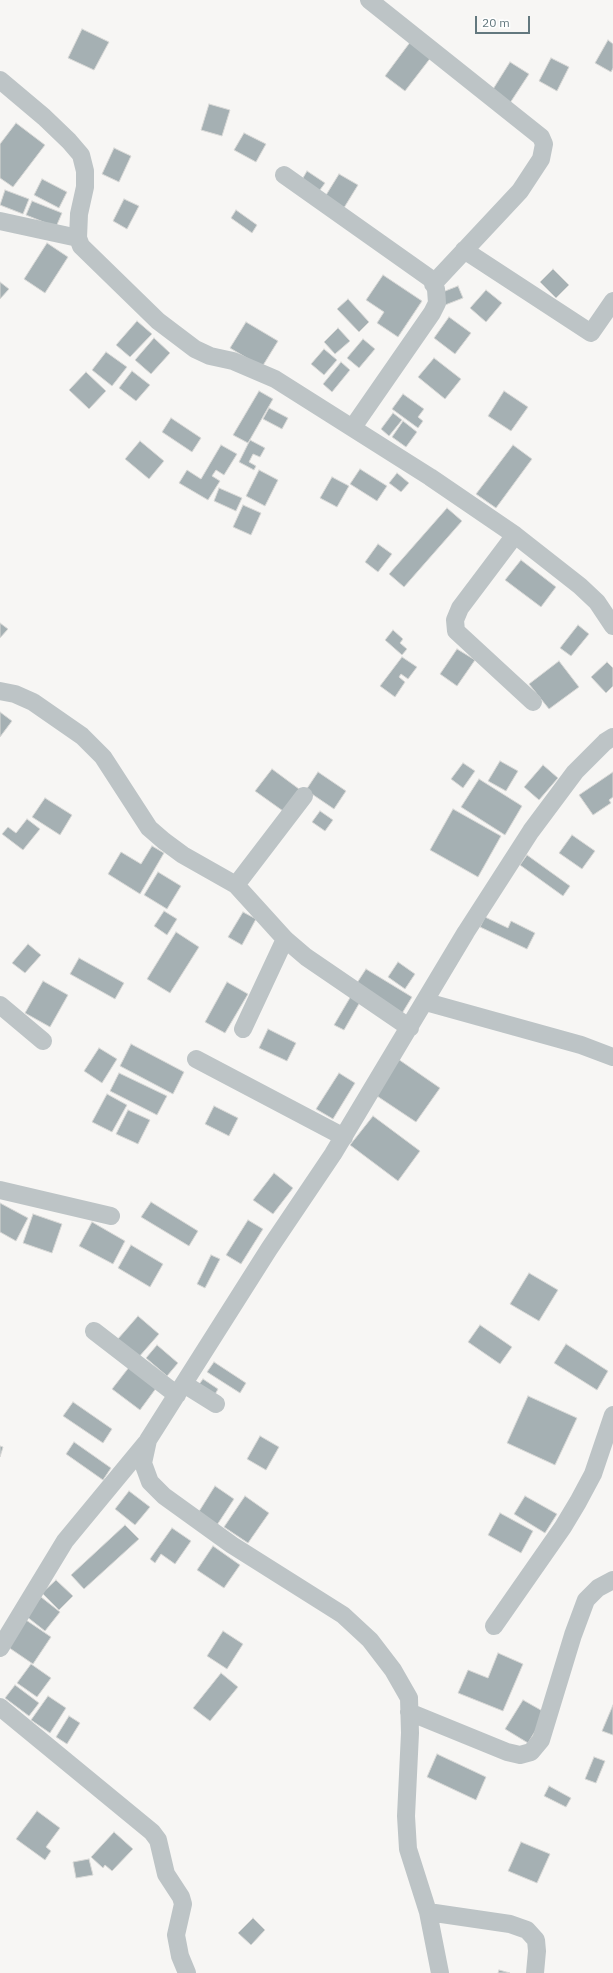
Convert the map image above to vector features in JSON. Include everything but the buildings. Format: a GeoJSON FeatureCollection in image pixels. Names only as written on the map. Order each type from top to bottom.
{"type":"FeatureCollection","features":[{"type":"Feature","properties":{"kind":"street"},"geometry":{"type":"LineString","coordinates":[[369,0],[541,137],[544,144],[541,159],[530,178],[433,284]]}},
{"type":"Feature","properties":{"kind":"street"},"geometry":{"type":"LineString","coordinates":[[0,80],[44,117],[81,155],[85,171],[85,187],[79,214],[78,238],[81,246],[92,259],[158,321],[179,338],[210,356],[233,361],[275,379],[430,477],[515,535],[580,586],[597,602],[613,626]]}},
{"type":"Feature","properties":{"kind":"street"},"geometry":{"type":"LineString","coordinates":[[284,175],[431,279],[436,289],[437,304],[432,313],[353,427]]}},
{"type":"Feature","properties":{"kind":"street"},"geometry":{"type":"LineString","coordinates":[[0,221],[78,238]]}},
{"type":"Feature","properties":{"kind":"street"},"geometry":{"type":"LineString","coordinates":[[464,250],[592,333],[613,301]]}},
{"type":"Feature","properties":{"kind":"street"},"geometry":{"type":"LineString","coordinates":[[515,535],[460,608],[455,620],[456,631],[533,702]]}},
{"type":"Feature","properties":{"kind":"street"},"geometry":{"type":"LineString","coordinates":[[0,692],[15,694],[33,702],[82,736],[103,757],[149,828],[183,855],[236,885],[285,939],[306,957],[410,1028]]}},
{"type":"Feature","properties":{"kind":"street"},"geometry":{"type":"LineString","coordinates":[[0,1648],[65,1541],[148,1440],[269,1249],[344,1137],[426,1002],[466,932],[531,831],[574,772],[605,742],[613,737]]}},
{"type":"Feature","properties":{"kind":"street"},"geometry":{"type":"LineString","coordinates":[[236,885],[304,796]]}},
{"type":"Feature","properties":{"kind":"street"},"geometry":{"type":"LineString","coordinates":[[243,1029],[285,939]]}},
{"type":"Feature","properties":{"kind":"street"},"geometry":{"type":"LineString","coordinates":[[426,1002],[581,1045],[613,1057]]}},
{"type":"Feature","properties":{"kind":"street"},"geometry":{"type":"LineString","coordinates":[[0,1005],[43,1041]]}},
{"type":"Feature","properties":{"kind":"street"},"geometry":{"type":"LineString","coordinates":[[196,1059],[344,1137]]}},
{"type":"Feature","properties":{"kind":"street"},"geometry":{"type":"LineString","coordinates":[[0,1190],[111,1216]]}},
{"type":"Feature","properties":{"kind":"street"},"geometry":{"type":"LineString","coordinates":[[94,1331],[180,1389],[216,1404]]}},
{"type":"Feature","properties":{"kind":"street"},"geometry":{"type":"LineString","coordinates":[[494,1626],[563,1527],[578,1502],[593,1474],[613,1415]]}},
{"type":"Feature","properties":{"kind":"street"},"geometry":{"type":"LineString","coordinates":[[148,1440],[143,1463],[150,1482],[164,1496],[232,1545],[343,1615],[370,1640],[393,1670],[409,1698],[410,1733],[406,1816],[408,1849],[428,1912],[440,1973]]}},
{"type":"Feature","properties":{"kind":"street"},"geometry":{"type":"LineString","coordinates":[[410,1712],[507,1752],[520,1755],[531,1752],[541,1740],[573,1635],[586,1600],[598,1588],[613,1580]]}},
{"type":"Feature","properties":{"kind":"street"},"geometry":{"type":"LineString","coordinates":[[0,1707],[155,1836],[161,1849],[166,1874],[181,1897],[182,1904],[176,1936],[180,1956],[187,1973]]}},
{"type":"Feature","properties":{"kind":"street"},"geometry":{"type":"LineString","coordinates":[[428,1912],[510,1924],[527,1930],[536,1940],[537,1951],[535,1973]]}}]}
